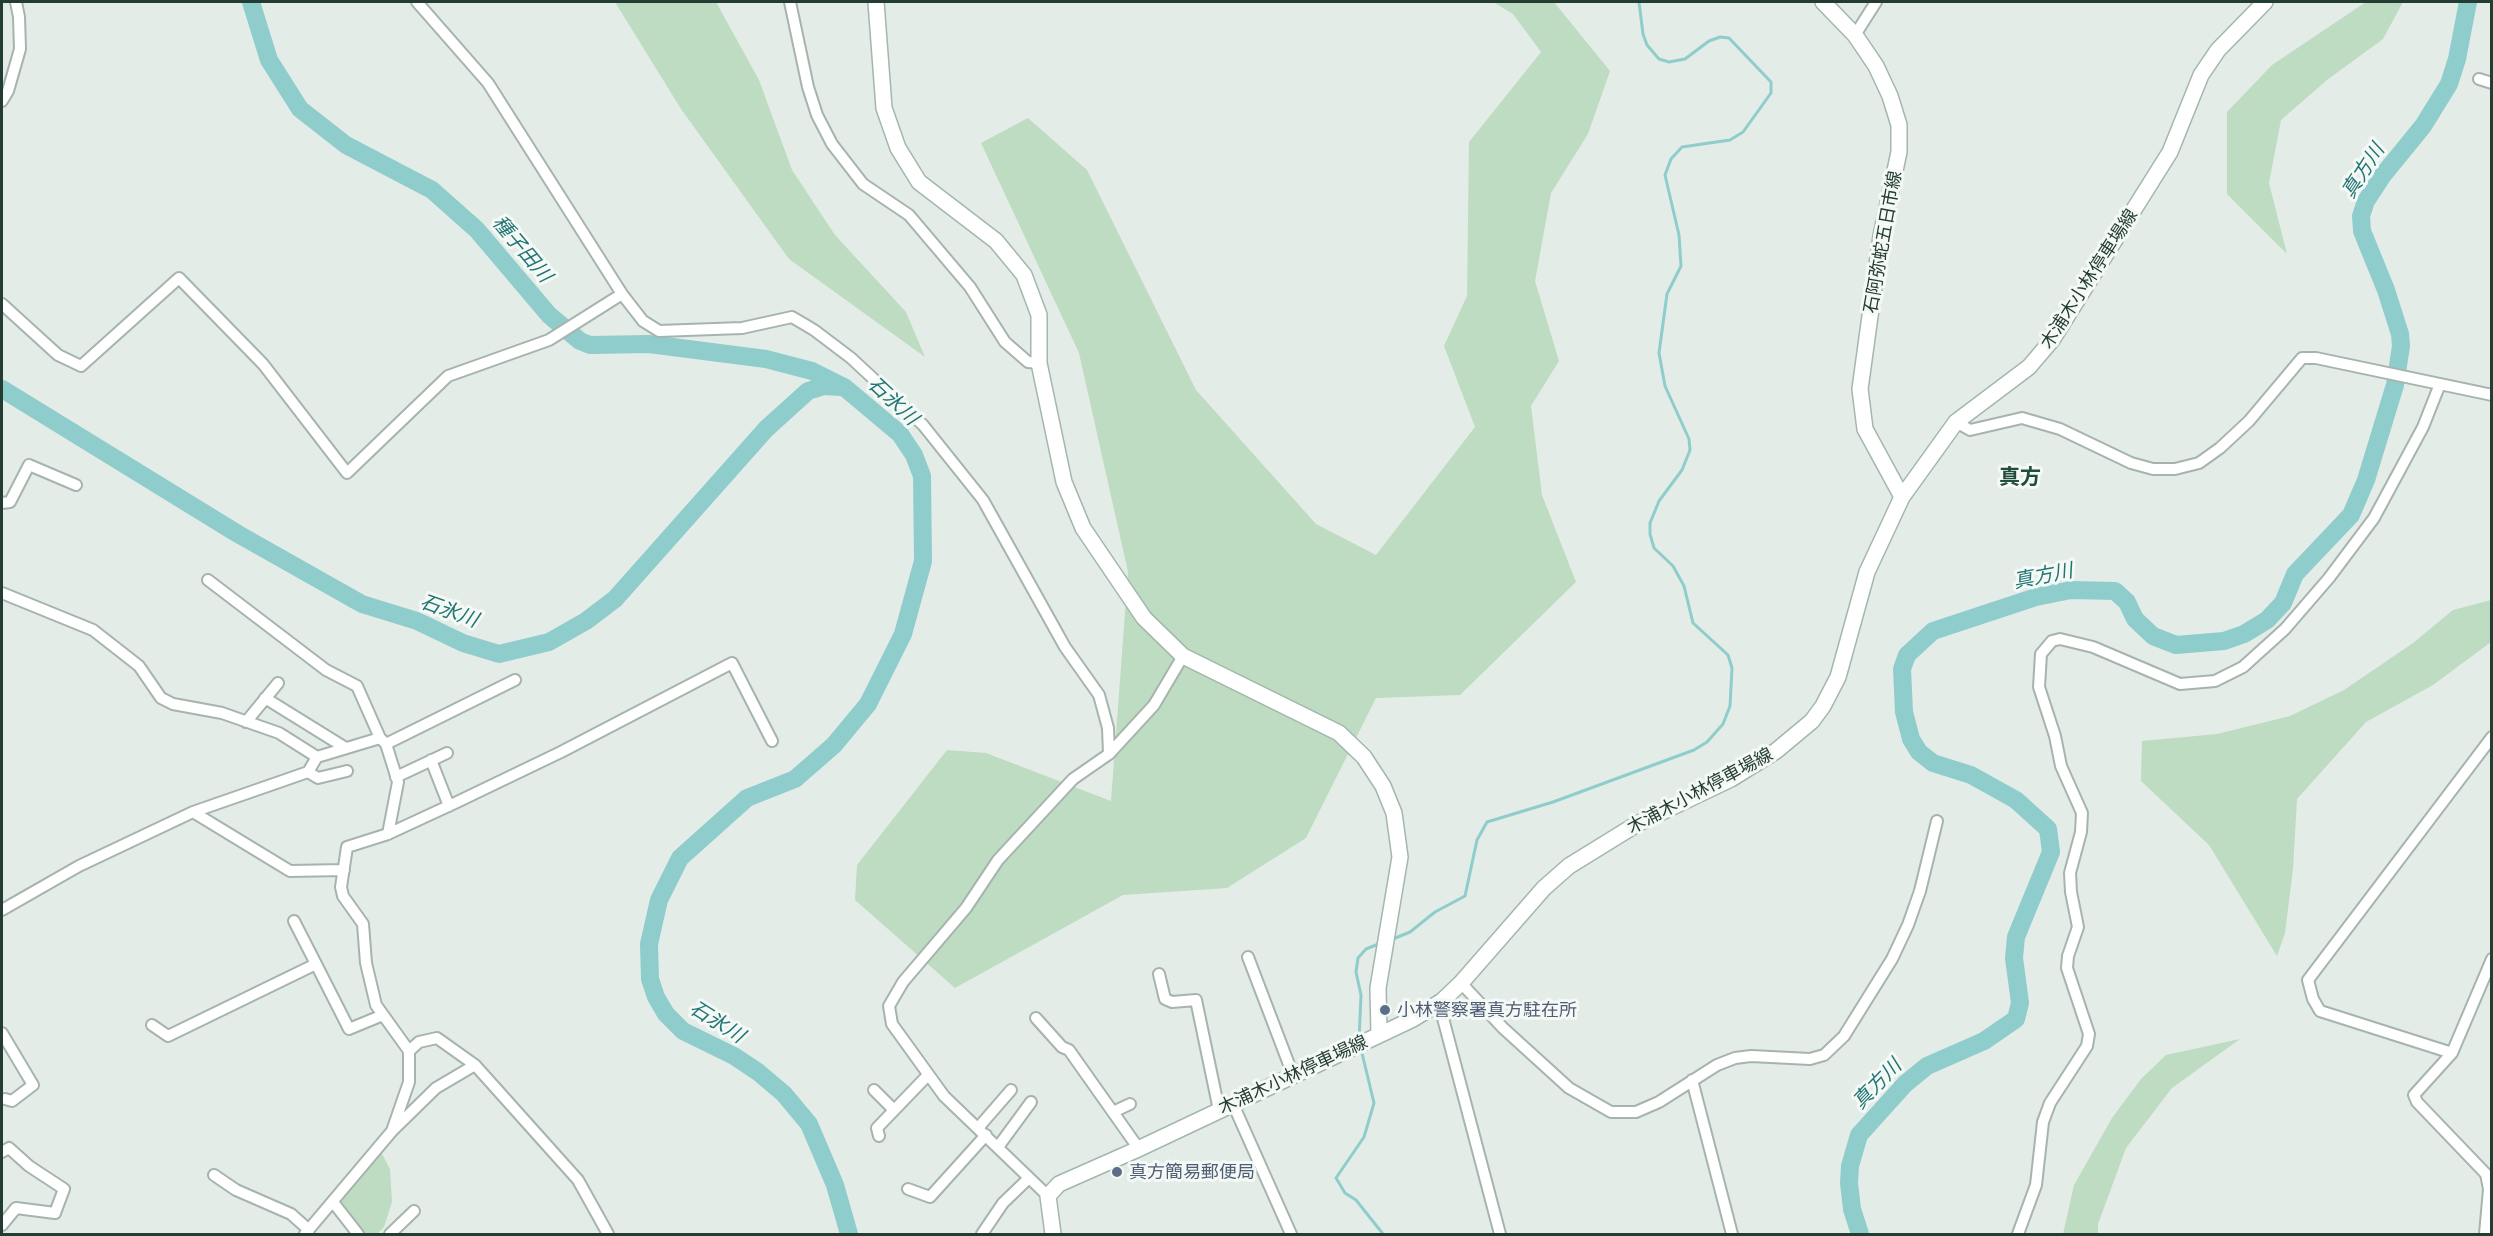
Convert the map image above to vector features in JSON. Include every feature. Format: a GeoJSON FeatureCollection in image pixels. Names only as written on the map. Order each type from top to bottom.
{"type":"FeatureCollection","features":[{"type":"Feature","properties":{"kind":"main road"},"geometry":{"type":"LineString","coordinates":[[876,2],[884,108],[898,148],[920,182],[996,241],[1024,275],[1039,315],[1039,363],[1064,482],[1083,528],[1144,618],[1183,656],[1339,733],[1364,756],[1383,786],[1394,813],[1400,856],[1378,988],[1379,1034]]}},
{"type":"Feature","properties":{"kind":"main road","name":"石阿弥蛇五日市線"},"geometry":{"type":"LineString","coordinates":[[1823,2],[1855,35],[1876,66],[1890,96],[1899,125],[1899,152],[1881,236],[1860,389],[1865,429],[1902,497]]}},
{"type":"Feature","properties":{"kind":"main road","name":"木浦木小林停車場線"},"geometry":{"type":"LineString","coordinates":[[1048,1196],[1059,1184],[1139,1149],[1413,1019],[1439,1003],[1461,983],[1544,888],[1569,866],[1637,824],[1740,773],[1776,751],[1812,721],[1823,706],[1838,677],[1867,572],[1902,497],[1956,423],[2029,367],[2052,340],[2170,152],[2201,75],[2218,50],[2265,2]]}},
{"type":"Feature","properties":{"kind":"main road"},"geometry":{"type":"LineString","coordinates":[[1048,1196],[1053,1234]]}},
{"type":"Feature","properties":{"kind":"street"},"geometry":{"type":"LineString","coordinates":[[2,101],[8,91],[20,49],[16,2]]}},
{"type":"Feature","properties":{"kind":"street"},"geometry":{"type":"LineString","coordinates":[[417,2],[489,83],[622,294],[643,321],[659,330],[742,328],[792,317],[852,358],[915,418],[951,458],[983,500],[1065,647],[1099,695],[1108,728],[1109,754]]}},
{"type":"Feature","properties":{"kind":"street"},"geometry":{"type":"LineString","coordinates":[[790,2],[808,87],[817,115],[832,144],[863,184],[909,214],[970,287],[1005,342],[1028,362],[1039,363]]}},
{"type":"Feature","properties":{"kind":"street"},"geometry":{"type":"LineString","coordinates":[[1855,35],[1876,2]]}},
{"type":"Feature","properties":{"kind":"street"},"geometry":{"type":"LineString","coordinates":[[2480,79],[2492,83]]}},
{"type":"Feature","properties":{"kind":"street"},"geometry":{"type":"LineString","coordinates":[[2,304],[58,355],[81,366],[179,278],[263,364],[347,473],[448,376],[549,340],[622,294]]}},
{"type":"Feature","properties":{"kind":"street"},"geometry":{"type":"LineString","coordinates":[[1956,423],[1970,430],[2022,418],[2060,429],[2131,463],[2153,469],[2175,469],[2199,464],[2220,448],[2249,421],[2302,358],[2316,358],[2492,395]]}},
{"type":"Feature","properties":{"kind":"street"},"geometry":{"type":"LineString","coordinates":[[2018,1234],[2036,1185],[2043,1122],[2050,1103],[2087,1046],[2089,1034],[2067,968],[2068,956],[2078,927],[2070,873],[2081,832],[2082,813],[2061,766],[2055,736],[2039,687],[2041,654],[2052,641],[2068,641],[2093,647],[2180,684],[2215,681],[2242,667],[2285,629],[2329,578],[2374,518],[2423,426],[2436,383]]}},
{"type":"Feature","properties":{"kind":"street"},"geometry":{"type":"LineString","coordinates":[[2,502],[10,502],[29,465],[76,485]]}},
{"type":"Feature","properties":{"kind":"street"},"geometry":{"type":"LineString","coordinates":[[208,580],[326,670],[357,686],[383,741],[398,782],[388,834]]}},
{"type":"Feature","properties":{"kind":"street"},"geometry":{"type":"LineString","coordinates":[[2,593],[93,630],[139,666],[161,698],[173,704],[222,713],[279,733],[317,757]]}},
{"type":"Feature","properties":{"kind":"street"},"geometry":{"type":"LineString","coordinates":[[1048,1196],[944,1096],[892,1024],[889,1006],[903,982],[966,908],[998,860],[1073,779],[1109,754],[1154,705],[1183,656]]}},
{"type":"Feature","properties":{"kind":"street"},"geometry":{"type":"LineString","coordinates":[[393,1131],[409,1082],[408,1051],[376,1005],[366,963],[363,924],[343,896],[347,847],[388,834],[449,806],[561,752],[732,663],[772,741]]}},
{"type":"Feature","properties":{"kind":"street"},"geometry":{"type":"LineString","coordinates":[[2,910],[79,866],[193,812],[308,772],[317,757],[344,747],[383,741],[515,680]]}},
{"type":"Feature","properties":{"kind":"street"},"geometry":{"type":"LineString","coordinates":[[246,722],[278,683]]}},
{"type":"Feature","properties":{"kind":"street"},"geometry":{"type":"LineString","coordinates":[[265,698],[344,747]]}},
{"type":"Feature","properties":{"kind":"street"},"geometry":{"type":"LineString","coordinates":[[2452,1053],[2320,1011],[2313,999],[2308,980],[2492,737]]}},
{"type":"Feature","properties":{"kind":"street"},"geometry":{"type":"LineString","coordinates":[[396,777],[447,753]]}},
{"type":"Feature","properties":{"kind":"street"},"geometry":{"type":"LineString","coordinates":[[431,760],[449,806]]}},
{"type":"Feature","properties":{"kind":"street"},"geometry":{"type":"LineString","coordinates":[[308,772],[318,778],[347,771]]}},
{"type":"Feature","properties":{"kind":"street"},"geometry":{"type":"LineString","coordinates":[[193,812],[290,871],[344,870]]}},
{"type":"Feature","properties":{"kind":"street"},"geometry":{"type":"LineString","coordinates":[[1461,983],[1503,1028],[1569,1088],[1611,1112],[1636,1112],[1659,1102],[1692,1080],[1735,1058],[1750,1056],[1810,1059],[1830,1052],[1844,1036],[1892,959],[1908,925],[1920,891],[1937,821]]}},
{"type":"Feature","properties":{"kind":"street"},"geometry":{"type":"LineString","coordinates":[[294,921],[349,1029],[383,1015]]}},
{"type":"Feature","properties":{"kind":"street"},"geometry":{"type":"LineString","coordinates":[[1248,957],[1293,1075]]}},
{"type":"Feature","properties":{"kind":"street"},"geometry":{"type":"LineString","coordinates":[[2485,1234],[2489,1189],[2486,1174],[2417,1102],[2414,1095],[2452,1053],[2492,959]]}},
{"type":"Feature","properties":{"kind":"street"},"geometry":{"type":"LineString","coordinates":[[152,1026],[168,1036],[316,964]]}},
{"type":"Feature","properties":{"kind":"street"},"geometry":{"type":"LineString","coordinates":[[1159,974],[1165,999],[1172,1002],[1196,1000],[1226,1107],[1291,1234]]}},
{"type":"Feature","properties":{"kind":"street"},"geometry":{"type":"LineString","coordinates":[[1439,1003],[1500,1234]]}},
{"type":"Feature","properties":{"kind":"street"},"geometry":{"type":"LineString","coordinates":[[1036,1018],[1062,1047],[1069,1050],[1139,1149]]}},
{"type":"Feature","properties":{"kind":"street"},"geometry":{"type":"LineString","coordinates":[[2,1033],[33,1085],[12,1101],[5,1099]]}},
{"type":"Feature","properties":{"kind":"street"},"geometry":{"type":"LineString","coordinates":[[408,1051],[419,1042],[437,1038],[475,1065],[578,1180],[608,1234]]}},
{"type":"Feature","properties":{"kind":"street"},"geometry":{"type":"LineString","coordinates":[[214,1175],[236,1190],[291,1214],[307,1232],[393,1131],[436,1088],[475,1065]]}},
{"type":"Feature","properties":{"kind":"street"},"geometry":{"type":"LineString","coordinates":[[879,1136],[877,1128],[928,1075]]}},
{"type":"Feature","properties":{"kind":"street"},"geometry":{"type":"LineString","coordinates":[[1692,1080],[1732,1234]]}},
{"type":"Feature","properties":{"kind":"street"},"geometry":{"type":"LineString","coordinates":[[874,1090],[894,1110]]}},
{"type":"Feature","properties":{"kind":"street"},"geometry":{"type":"LineString","coordinates":[[908,1189],[930,1197],[1011,1090]]}},
{"type":"Feature","properties":{"kind":"street"},"geometry":{"type":"LineString","coordinates":[[998,1147],[1031,1102]]}},
{"type":"Feature","properties":{"kind":"street"},"geometry":{"type":"LineString","coordinates":[[1113,1112],[1130,1104]]}},
{"type":"Feature","properties":{"kind":"street"},"geometry":{"type":"LineString","coordinates":[[2,1152],[9,1148],[29,1166],[64,1189],[55,1213],[16,1208],[2,1225]]}},
{"type":"Feature","properties":{"kind":"street"},"geometry":{"type":"LineString","coordinates":[[982,1234],[1003,1203],[1029,1178]]}},
{"type":"Feature","properties":{"kind":"street"},"geometry":{"type":"LineString","coordinates":[[333,1202],[358,1234]]}},
{"type":"Feature","properties":{"kind":"street"},"geometry":{"type":"LineString","coordinates":[[390,1234],[414,1211]]}},
{"type":"Feature","properties":{"kind":"green space"},"geometry":{"type":"Polygon","coordinates":[[[615,2],[716,2],[759,80],[792,170],[835,235],[906,312],[925,357],[789,259],[681,109],[615,2]]]}},
{"type":"Feature","properties":{"kind":"green space"},"geometry":{"type":"Polygon","coordinates":[[[1493,2],[1554,2],[1610,71],[1588,134],[1551,193],[1535,281],[1559,361],[1531,406],[1542,495],[1576,582],[1460,695],[1376,698],[1306,838],[1227,888],[1123,895],[955,988],[855,900],[857,865],[947,750],[986,753],[1111,801],[1128,572],[1079,353],[981,143],[1028,118],[1087,170],[1196,390],[1316,524],[1376,555],[1475,427],[1444,346],[1467,296],[1469,142],[1541,52],[1513,14],[1493,2]]]}},
{"type":"Feature","properties":{"kind":"green space"},"geometry":{"type":"Polygon","coordinates":[[[2366,2],[2403,2],[2383,39],[2327,80],[2281,120],[2269,183],[2287,254],[2227,194],[2227,112],[2272,65],[2366,2]]]}},
{"type":"Feature","properties":{"kind":"green space"},"geometry":{"type":"Polygon","coordinates":[[[2491,600],[2491,642],[2433,685],[2366,722],[2297,799],[2293,869],[2285,933],[2277,956],[2209,845],[2141,781],[2142,741],[2217,734],[2290,716],[2344,690],[2413,643],[2453,610],[2491,600]]]}},
{"type":"Feature","properties":{"kind":"green space"},"geometry":{"type":"Polygon","coordinates":[[[2240,1039],[2172,1088],[2126,1148],[2098,1224],[2098,1234],[2063,1234],[2074,1185],[2112,1118],[2141,1079],[2166,1055],[2240,1039]]]}},
{"type":"Feature","properties":{"kind":"green space"},"geometry":{"type":"Polygon","coordinates":[[[380,1150],[390,1169],[392,1202],[384,1227],[377,1234],[362,1234],[331,1201],[380,1150]]]}},
{"type":"Feature","properties":{"kind":"waterway","name":"石氷川"},"geometry":{"type":"LineString","coordinates":[[251,2],[269,60],[300,109],[346,145],[432,190],[477,230],[549,315],[580,341],[590,345],[649,344],[766,359],[812,371],[844,387],[900,434],[914,455],[922,476],[923,561],[903,634],[868,704],[834,745],[795,779],[747,798],[680,858],[659,900],[649,944],[650,979],[656,997],[666,1014],[683,1031],[734,1056],[758,1072],[784,1094],[809,1124],[835,1185],[849,1234]]}},
{"type":"Feature","properties":{"kind":"waterway"},"geometry":{"type":"LineString","coordinates":[[1393,939],[1410,932],[1435,912],[1465,896],[1477,840],[1487,822],[1553,802],[1694,750],[1707,742],[1723,724],[1730,706],[1732,668],[1728,655],[1693,623],[1684,586],[1673,566],[1654,548],[1650,534],[1650,523],[1659,501],[1682,470],[1690,450],[1689,439],[1665,386],[1659,353],[1667,294],[1681,266],[1679,235],[1665,175],[1671,159],[1682,147],[1730,140],[1743,132],[1771,93],[1771,82],[1729,38],[1720,37],[1709,41],[1685,59],[1669,62],[1659,59],[1647,45],[1643,34],[1639,2]]}},
{"type":"Feature","properties":{"kind":"waterway","name":"真方川"},"geometry":{"type":"LineString","coordinates":[[1860,1234],[1852,1209],[1849,1183],[1850,1166],[1859,1135],[1905,1084],[1927,1066],[1984,1041],[2016,1019],[2020,1003],[2014,958],[2016,937],[2051,852],[2048,829],[2016,800],[1971,775],[1933,763],[1919,752],[1911,739],[1904,712],[1902,669],[1907,655],[1933,631],[2036,597],[2071,590],[2115,591],[2127,602],[2135,619],[2153,636],[2176,645],[2224,641],[2244,634],[2267,620],[2283,603],[2295,574],[2351,515],[2366,480],[2395,385],[2401,346],[2400,334],[2386,290],[2362,231],[2361,216],[2366,201],[2383,175],[2423,126],[2449,84],[2457,59],[2468,2]]}},
{"type":"Feature","properties":{"kind":"waterway","name":"石氷川"},"geometry":{"type":"LineString","coordinates":[[2,389],[238,534],[362,604],[417,621],[463,643],[499,654],[549,642],[586,621],[615,599],[766,429],[808,391],[824,386],[842,387]]}},
{"type":"Feature","properties":{"kind":"waterway"},"geometry":{"type":"LineString","coordinates":[[1359,1040],[1361,995],[1356,972],[1358,958],[1366,949],[1381,943]]}},
{"type":"Feature","properties":{"kind":"waterway"},"geometry":{"type":"LineString","coordinates":[[1361,1049],[1374,1103],[1364,1137],[1336,1178],[1345,1193],[1356,1200],[1383,1234]]}},
{"type":"Feature","properties":{"kind":"place","name":"小林警察署真方駐在所"},"geometry":{"type":"Point","coordinates":[1385,1010]}},
{"type":"Feature","properties":{"kind":"place","name":"真方簡易郵便局"},"geometry":{"type":"Point","coordinates":[1117,1172]}},
{"type":"Feature","properties":{"kind":"district","name":"真方"},"geometry":{"type":"Point","coordinates":[2020,477]}},
{"type":"Feature","properties":{"kind":"water label","name":"種子田川"},"geometry":{"type":"Point","coordinates":[522,249]}}]}
